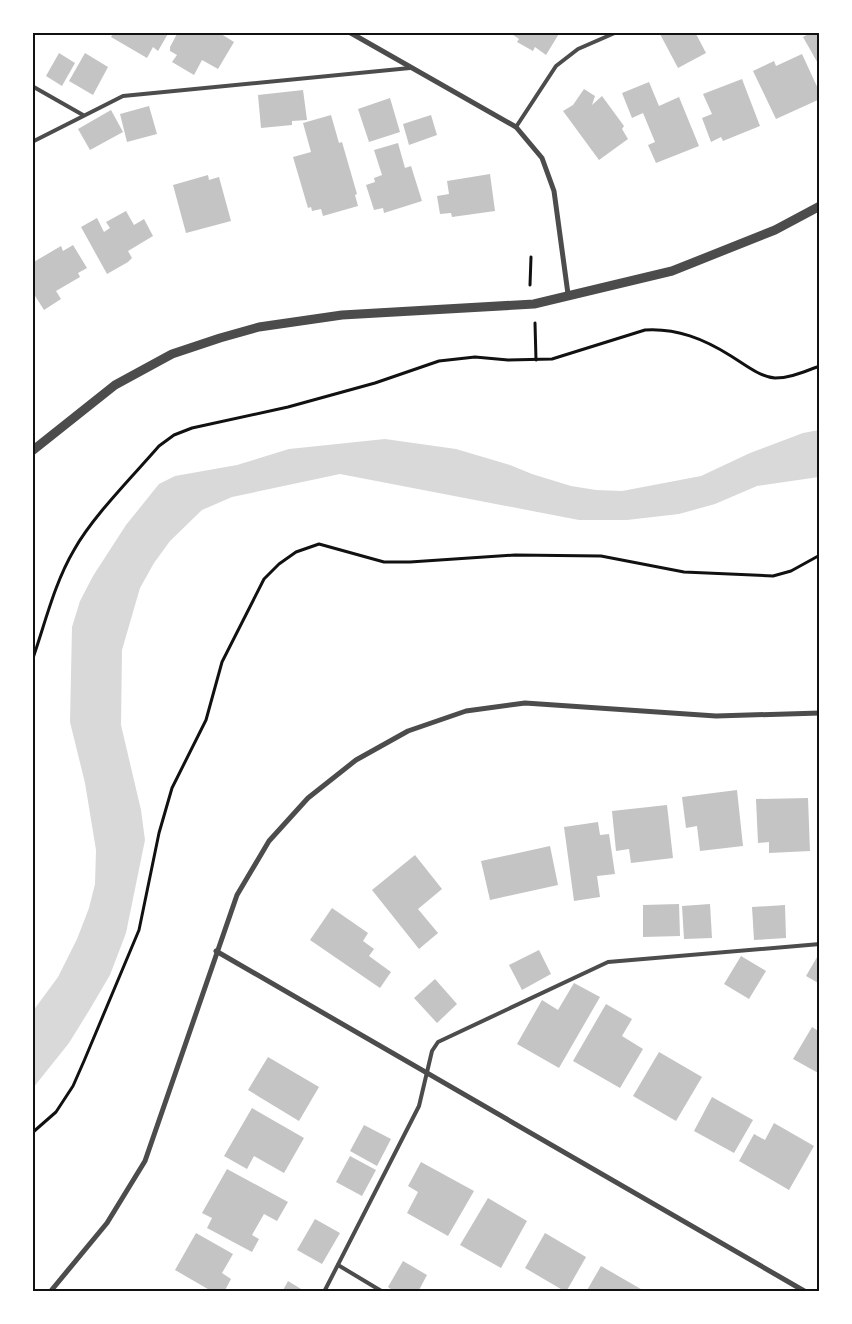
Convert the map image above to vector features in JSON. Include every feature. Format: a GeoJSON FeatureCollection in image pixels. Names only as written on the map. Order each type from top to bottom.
{"type":"FeatureCollection","features":[{"type":"Feature","properties":{"kind":"street"},"geometry":{"type":"LineString","coordinates":[[349,32],[516,127],[542,158],[554,191],[568,294]]}},
{"type":"Feature","properties":{"kind":"street"},"geometry":{"type":"LineString","coordinates":[[32,451],[115,385],[172,354],[220,338],[258,327],[314,319],[534,304],[568,294],[672,271],[775,230],[820,206]]}},
{"type":"Feature","properties":{"kind":"street"},"geometry":{"type":"LineString","coordinates":[[50,1292],[107,1223],[145,1161],[216,951],[237,895],[269,841],[308,798],[356,760],[408,731],[466,711],[525,703],[716,716],[820,713]]}},
{"type":"Feature","properties":{"kind":"street"},"geometry":{"type":"LineString","coordinates":[[216,951],[806,1292]]}},
{"type":"Feature","properties":{"kind":"lane"},"geometry":{"type":"LineString","coordinates":[[516,127],[556,66],[578,49],[617,32]]}},
{"type":"Feature","properties":{"kind":"lane"},"geometry":{"type":"LineString","coordinates":[[32,142],[123,96],[410,68]]}},
{"type":"Feature","properties":{"kind":"lane"},"geometry":{"type":"LineString","coordinates":[[32,86],[84,115]]}},
{"type":"Feature","properties":{"kind":"lane"},"geometry":{"type":"LineString","coordinates":[[324,1292],[419,1106],[432,1051],[438,1042],[608,962],[820,944]]}},
{"type":"Feature","properties":{"kind":"lane"},"geometry":{"type":"LineString","coordinates":[[338,1265],[383,1292]]}},
{"type":"Feature","properties":{"kind":"path"},"geometry":{"type":"LineString","coordinates":[[32,661],[59,580],[79,541],[159,446],[174,435],[192,428],[288,407],[375,383],[439,361],[475,357],[508,360],[552,359],[645,330],[665,330],[684,333],[716,347],[746,366],[771,377],[791,376],[820,366]]}},
{"type":"Feature","properties":{"kind":"path"},"geometry":{"type":"LineString","coordinates":[[32,1133],[56,1112],[73,1086],[84,1061],[139,930],[159,833],[172,788],[206,720],[222,662],[264,579],[279,564],[296,552],[319,544],[384,562],[515,556],[601,556],[684,572],[774,576],[791,570],[820,554]]}},
{"type":"Feature","properties":{"kind":"shaded area"},"geometry":{"type":"Polygon","coordinates":[[[819,430],[819,477],[757,486],[715,504],[679,514],[627,520],[579,520],[340,474],[232,497],[202,510],[170,541],[154,563],[140,588],[122,650],[121,725],[141,810],[145,840],[126,933],[110,975],[90,1009],[69,1043],[33,1088],[33,1011],[58,977],[77,939],[89,908],[95,884],[96,850],[85,783],[70,722],[72,627],[80,601],[93,576],[126,525],[159,484],[175,476],[237,465],[289,449],[385,439],[456,449],[571,486],[596,490],[622,491],[701,476],[750,453],[803,433],[819,430]]]}},
{"type":"Feature","properties":{"kind":"building"},"geometry":{"type":"Polygon","coordinates":[[[114,32],[169,32],[158,51],[153,47],[147,58],[111,37],[114,32]]]}},
{"type":"Feature","properties":{"kind":"building"},"geometry":{"type":"Polygon","coordinates":[[[178,32],[218,32],[234,42],[218,69],[202,60],[194,75],[172,62],[177,55],[170,51],[170,47],[178,32]]]}},
{"type":"Feature","properties":{"kind":"building"},"geometry":{"type":"Polygon","coordinates":[[[509,32],[560,32],[546,55],[535,47],[533,51],[517,42],[519,39],[509,32]]]}},
{"type":"Feature","properties":{"kind":"building"},"geometry":{"type":"Polygon","coordinates":[[[662,32],[695,32],[706,53],[678,68],[660,34],[662,32]]]}},
{"type":"Feature","properties":{"kind":"building"},"geometry":{"type":"Polygon","coordinates":[[[812,32],[820,33],[820,67],[803,37],[812,32]]]}},
{"type":"Feature","properties":{"kind":"building"},"geometry":{"type":"Polygon","coordinates":[[[59,53],[75,63],[62,86],[46,76],[59,53]]]}},
{"type":"Feature","properties":{"kind":"building"},"geometry":{"type":"Polygon","coordinates":[[[85,53],[108,67],[93,95],[69,81],[85,53]]]}},
{"type":"Feature","properties":{"kind":"building"},"geometry":{"type":"Polygon","coordinates":[[[802,54],[820,93],[820,99],[776,119],[753,71],[774,61],[776,66],[802,54]]]}},
{"type":"Feature","properties":{"kind":"building"},"geometry":{"type":"Polygon","coordinates":[[[742,79],[760,126],[723,141],[721,137],[711,142],[702,118],[712,114],[703,94],[742,79]]]}},
{"type":"Feature","properties":{"kind":"building"},"geometry":{"type":"Polygon","coordinates":[[[649,82],[659,106],[679,97],[699,146],[656,163],[648,145],[655,142],[643,113],[632,118],[622,93],[649,82]]]}},
{"type":"Feature","properties":{"kind":"building"},"geometry":{"type":"Polygon","coordinates":[[[584,89],[595,96],[592,105],[602,96],[624,126],[622,129],[628,139],[599,160],[563,111],[573,105],[584,89]]]}},
{"type":"Feature","properties":{"kind":"building"},"geometry":{"type":"Polygon","coordinates":[[[303,90],[307,120],[292,121],[292,125],[261,128],[258,95],[303,90]]]}},
{"type":"Feature","properties":{"kind":"building"},"geometry":{"type":"Polygon","coordinates":[[[390,98],[400,132],[369,142],[358,109],[390,98]]]}},
{"type":"Feature","properties":{"kind":"building"},"geometry":{"type":"Polygon","coordinates":[[[149,106],[157,134],[127,142],[120,114],[149,106]]]}},
{"type":"Feature","properties":{"kind":"building"},"geometry":{"type":"Polygon","coordinates":[[[111,110],[123,132],[90,150],[78,129],[111,110]]]}},
{"type":"Feature","properties":{"kind":"building"},"geometry":{"type":"Polygon","coordinates":[[[331,115],[339,143],[342,142],[357,194],[355,195],[358,206],[323,216],[321,209],[312,211],[311,207],[308,208],[293,157],[311,152],[303,123],[331,115]]]}},
{"type":"Feature","properties":{"kind":"building"},"geometry":{"type":"Polygon","coordinates":[[[431,115],[437,135],[409,145],[403,124],[431,115]]]}},
{"type":"Feature","properties":{"kind":"building"},"geometry":{"type":"Polygon","coordinates":[[[398,143],[405,168],[411,166],[422,201],[384,213],[383,208],[374,210],[366,185],[375,182],[374,178],[382,175],[374,150],[398,143]]]}},
{"type":"Feature","properties":{"kind":"building"},"geometry":{"type":"Polygon","coordinates":[[[490,174],[495,211],[452,217],[451,213],[440,214],[437,196],[449,194],[447,181],[490,174]]]}},
{"type":"Feature","properties":{"kind":"building"},"geometry":{"type":"Polygon","coordinates":[[[208,175],[209,180],[219,177],[231,221],[186,233],[173,185],[208,175]]]}},
{"type":"Feature","properties":{"kind":"building"},"geometry":{"type":"Polygon","coordinates":[[[126,211],[134,225],[144,219],[153,236],[128,251],[132,258],[107,274],[81,227],[97,218],[104,232],[110,228],[106,222],[126,211]]]}},
{"type":"Feature","properties":{"kind":"building"},"geometry":{"type":"Polygon","coordinates":[[[73,245],[87,268],[78,273],[80,277],[56,291],[61,299],[44,310],[32,291],[32,263],[61,246],[63,251],[73,245]]]}},
{"type":"Feature","properties":{"kind":"building"},"geometry":{"type":"Polygon","coordinates":[[[737,790],[743,846],[700,851],[697,826],[686,828],[682,797],[737,790]]]}},
{"type":"Feature","properties":{"kind":"building"},"geometry":{"type":"Polygon","coordinates":[[[808,798],[810,851],[769,853],[769,842],[758,843],[756,799],[808,798]]]}},
{"type":"Feature","properties":{"kind":"building"},"geometry":{"type":"Polygon","coordinates":[[[667,805],[673,858],[631,863],[629,849],[616,851],[612,811],[667,805]]]}},
{"type":"Feature","properties":{"kind":"building"},"geometry":{"type":"Polygon","coordinates":[[[598,822],[600,835],[609,834],[615,874],[597,876],[600,897],[574,901],[564,827],[598,822]]]}},
{"type":"Feature","properties":{"kind":"building"},"geometry":{"type":"Polygon","coordinates":[[[550,846],[558,885],[490,900],[481,861],[550,846]]]}},
{"type":"Feature","properties":{"kind":"building"},"geometry":{"type":"Polygon","coordinates":[[[415,855],[442,889],[418,909],[438,933],[419,949],[372,890],[415,855]]]}},
{"type":"Feature","properties":{"kind":"building"},"geometry":{"type":"Polygon","coordinates":[[[679,904],[680,936],[643,937],[643,905],[679,904]]]}},
{"type":"Feature","properties":{"kind":"building"},"geometry":{"type":"Polygon","coordinates":[[[710,904],[712,938],[684,939],[682,906],[710,904]]]}},
{"type":"Feature","properties":{"kind":"building"},"geometry":{"type":"Polygon","coordinates":[[[785,905],[786,938],[754,940],[752,907],[785,905]]]}},
{"type":"Feature","properties":{"kind":"building"},"geometry":{"type":"Polygon","coordinates":[[[332,908],[368,933],[363,941],[374,949],[369,956],[391,972],[380,988],[310,940],[332,908]]]}},
{"type":"Feature","properties":{"kind":"building"},"geometry":{"type":"Polygon","coordinates":[[[539,950],[551,974],[522,990],[509,965],[539,950]]]}},
{"type":"Feature","properties":{"kind":"building"},"geometry":{"type":"Polygon","coordinates":[[[820,952],[820,984],[806,976],[820,952]]]}},
{"type":"Feature","properties":{"kind":"building"},"geometry":{"type":"Polygon","coordinates":[[[741,956],[766,971],[749,999],[724,984],[741,956]]]}},
{"type":"Feature","properties":{"kind":"building"},"geometry":{"type":"Polygon","coordinates":[[[435,979],[457,1004],[437,1023],[414,998],[435,979]]]}},
{"type":"Feature","properties":{"kind":"building"},"geometry":{"type":"Polygon","coordinates":[[[574,983],[600,997],[559,1068],[517,1044],[542,1000],[558,1010],[574,983]]]}},
{"type":"Feature","properties":{"kind":"building"},"geometry":{"type":"Polygon","coordinates":[[[606,1004],[632,1019],[622,1036],[643,1049],[620,1088],[573,1061],[606,1004]]]}},
{"type":"Feature","properties":{"kind":"building"},"geometry":{"type":"Polygon","coordinates":[[[812,1027],[820,1032],[820,1074],[793,1059],[812,1027]]]}},
{"type":"Feature","properties":{"kind":"building"},"geometry":{"type":"Polygon","coordinates":[[[659,1052],[702,1077],[676,1121],[633,1096],[659,1052]]]}},
{"type":"Feature","properties":{"kind":"building"},"geometry":{"type":"Polygon","coordinates":[[[268,1057],[319,1087],[299,1121],[248,1090],[268,1057]]]}},
{"type":"Feature","properties":{"kind":"building"},"geometry":{"type":"Polygon","coordinates":[[[712,1097],[753,1120],[734,1153],[694,1131],[712,1097]]]}},
{"type":"Feature","properties":{"kind":"building"},"geometry":{"type":"Polygon","coordinates":[[[252,1108],[304,1138],[284,1173],[254,1156],[247,1169],[224,1156],[252,1108]]]}},
{"type":"Feature","properties":{"kind":"building"},"geometry":{"type":"Polygon","coordinates":[[[774,1123],[814,1146],[789,1190],[739,1161],[754,1134],[765,1140],[774,1123]]]}},
{"type":"Feature","properties":{"kind":"building"},"geometry":{"type":"Polygon","coordinates":[[[364,1125],[391,1139],[377,1166],[350,1151],[364,1125]]]}},
{"type":"Feature","properties":{"kind":"building"},"geometry":{"type":"Polygon","coordinates":[[[350,1156],[376,1170],[362,1196],[336,1182],[350,1156]]]}},
{"type":"Feature","properties":{"kind":"building"},"geometry":{"type":"Polygon","coordinates":[[[421,1162],[474,1191],[448,1236],[407,1213],[418,1192],[408,1186],[421,1162]]]}},
{"type":"Feature","properties":{"kind":"building"},"geometry":{"type":"Polygon","coordinates":[[[227,1169],[288,1202],[277,1221],[264,1214],[252,1235],[259,1239],[252,1252],[207,1228],[212,1218],[202,1213],[227,1169]]]}},
{"type":"Feature","properties":{"kind":"building"},"geometry":{"type":"Polygon","coordinates":[[[488,1198],[527,1221],[501,1268],[460,1245],[488,1198]]]}},
{"type":"Feature","properties":{"kind":"building"},"geometry":{"type":"Polygon","coordinates":[[[315,1219],[340,1233],[322,1264],[297,1250],[315,1219]]]}},
{"type":"Feature","properties":{"kind":"building"},"geometry":{"type":"Polygon","coordinates":[[[196,1233],[233,1254],[222,1273],[231,1279],[224,1292],[213,1292],[175,1270],[196,1233]]]}},
{"type":"Feature","properties":{"kind":"building"},"geometry":{"type":"Polygon","coordinates":[[[545,1233],[586,1257],[566,1292],[525,1268],[545,1233]]]}},
{"type":"Feature","properties":{"kind":"building"},"geometry":{"type":"Polygon","coordinates":[[[403,1261],[427,1275],[418,1292],[395,1292],[388,1287],[403,1261]]]}},
{"type":"Feature","properties":{"kind":"building"},"geometry":{"type":"Polygon","coordinates":[[[601,1266],[646,1292],[586,1292],[601,1266]]]}},
{"type":"Feature","properties":{"kind":"building"},"geometry":{"type":"Polygon","coordinates":[[[288,1281],[306,1292],[282,1292],[288,1281]]]}}]}
